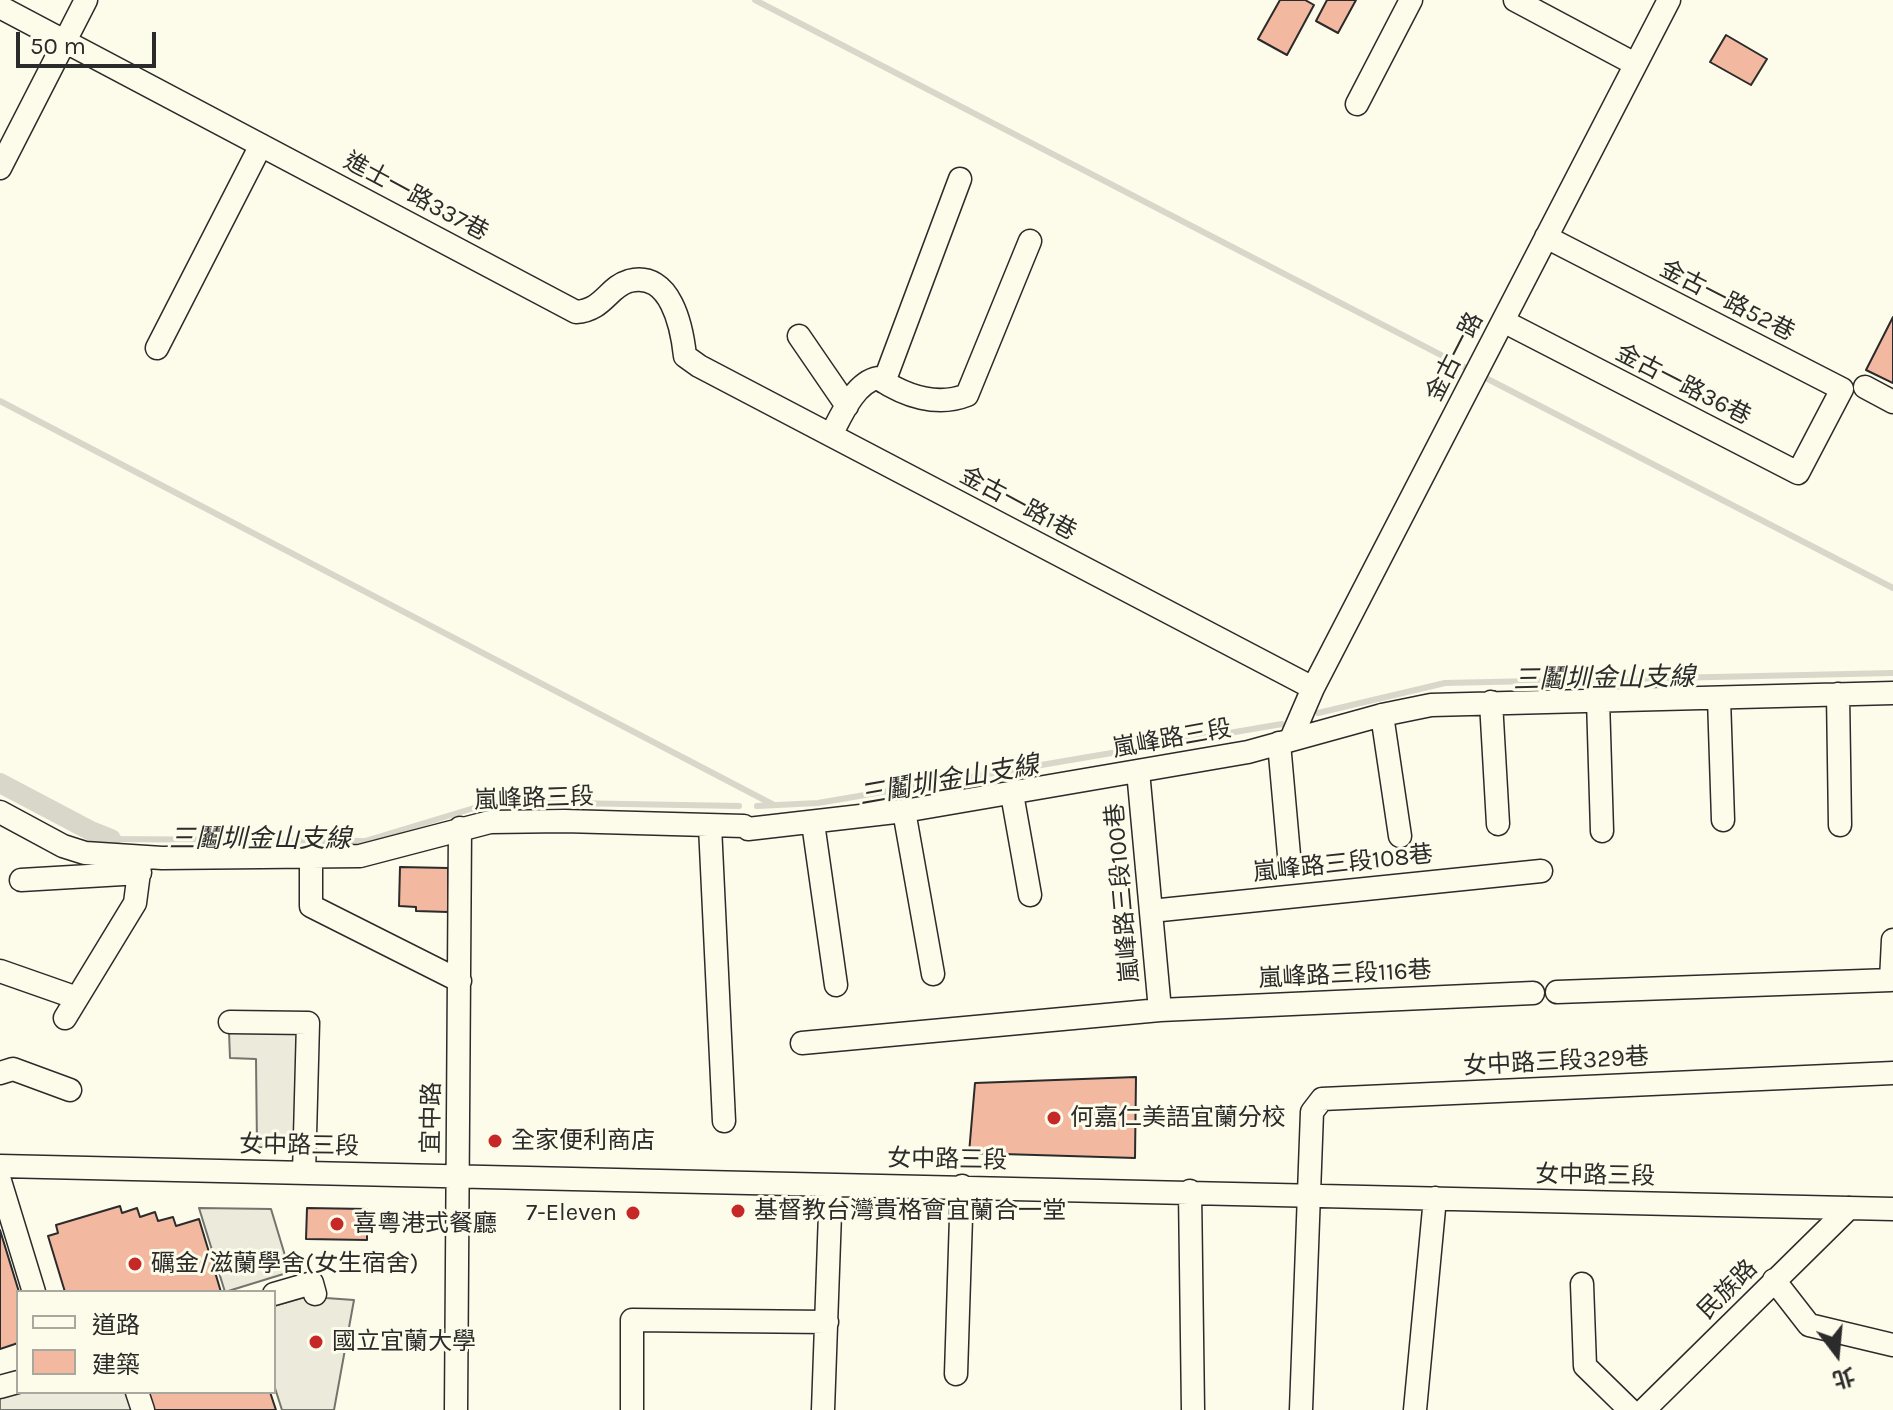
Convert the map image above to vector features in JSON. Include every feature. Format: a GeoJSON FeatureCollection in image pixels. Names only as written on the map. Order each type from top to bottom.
{"type":"FeatureCollection","features":[{"type":"Feature","properties":{"kind":"street"},"geometry":{"type":"LineString","coordinates":[[0,168],[86,0]]}},
{"type":"Feature","properties":{"kind":"street"},"geometry":{"type":"LineString","coordinates":[[1357,104],[1411,0]]}},
{"type":"Feature","properties":{"kind":"street"},"geometry":{"type":"LineString","coordinates":[[1515,0],[1635,64]]}},
{"type":"Feature","properties":{"kind":"street","name":"金古一路"},"geometry":{"type":"LineString","coordinates":[[1285,741],[1669,0]]}},
{"type":"Feature","properties":{"kind":"street","name":"進士一路337巷"},"geometry":{"type":"LineString","coordinates":[[0,7],[576,312],[589,311],[628,281],[649,281],[668,295],[682,328],[685,356],[699,366]]}},
{"type":"Feature","properties":{"kind":"street"},"geometry":{"type":"LineString","coordinates":[[157,348],[261,145]]}},
{"type":"Feature","properties":{"kind":"street"},"geometry":{"type":"LineString","coordinates":[[884,382],[960,179]]}},
{"type":"Feature","properties":{"kind":"street","name":"金古一路52巷"},"geometry":{"type":"LineString","coordinates":[[1546,237],[1842,389],[1819,431]]}},
{"type":"Feature","properties":{"kind":"street"},"geometry":{"type":"LineString","coordinates":[[831,435],[847,406],[870,379],[878,378],[895,389],[932,401],[954,400],[967,395],[1030,241]]}},
{"type":"Feature","properties":{"kind":"street","name":"金古一路36巷"},"geometry":{"type":"LineString","coordinates":[[1503,321],[1798,473],[1819,431]]}},
{"type":"Feature","properties":{"kind":"street"},"geometry":{"type":"LineString","coordinates":[[799,336],[847,406]]}},
{"type":"Feature","properties":{"kind":"street","name":"金古一路1巷"},"geometry":{"type":"LineString","coordinates":[[699,366],[1313,688]]}},
{"type":"Feature","properties":{"kind":"street"},"geometry":{"type":"LineString","coordinates":[[1865,387],[1893,402]]}},
{"type":"Feature","properties":{"kind":"street","name":"嵐峰路三段"},"geometry":{"type":"LineString","coordinates":[[140,865],[360,856],[490,822],[564,821],[744,826],[748,829],[813,823],[1012,794],[1248,752],[1382,715],[1431,705],[1893,693]]}},
{"type":"Feature","properties":{"kind":"street"},"geometry":{"type":"LineString","coordinates":[[1838,694],[1840,825]]}},
{"type":"Feature","properties":{"kind":"street"},"geometry":{"type":"LineString","coordinates":[[1719,698],[1723,820]]}},
{"type":"Feature","properties":{"kind":"street"},"geometry":{"type":"LineString","coordinates":[[1598,700],[1602,831]]}},
{"type":"Feature","properties":{"kind":"street"},"geometry":{"type":"LineString","coordinates":[[1491,702],[1498,824]]}},
{"type":"Feature","properties":{"kind":"street"},"geometry":{"type":"LineString","coordinates":[[1382,715],[1400,836]]}},
{"type":"Feature","properties":{"kind":"street"},"geometry":{"type":"LineString","coordinates":[[1285,741],[1289,855]]}},
{"type":"Feature","properties":{"kind":"street","name":"嵐峰路三段100巷"},"geometry":{"type":"LineString","coordinates":[[1138,771],[1160,1010]]}},
{"type":"Feature","properties":{"kind":"street"},"geometry":{"type":"LineString","coordinates":[[1012,794],[1030,895]]}},
{"type":"Feature","properties":{"kind":"street"},"geometry":{"type":"LineString","coordinates":[[904,811],[933,974]]}},
{"type":"Feature","properties":{"kind":"street"},"geometry":{"type":"LineString","coordinates":[[0,812],[74,850],[140,865]]}},
{"type":"Feature","properties":{"kind":"street"},"geometry":{"type":"LineString","coordinates":[[813,823],[836,985]]}},
{"type":"Feature","properties":{"kind":"street"},"geometry":{"type":"LineString","coordinates":[[710,826],[724,1121]]}},
{"type":"Feature","properties":{"kind":"street","name":"宜中路"},"geometry":{"type":"LineString","coordinates":[[456,1410],[460,828]]}},
{"type":"Feature","properties":{"kind":"street"},"geometry":{"type":"LineString","coordinates":[[311,858],[311,906],[460,981]]}},
{"type":"Feature","properties":{"kind":"street"},"geometry":{"type":"LineString","coordinates":[[21,880],[140,865]]}},
{"type":"Feature","properties":{"kind":"street"},"geometry":{"type":"LineString","coordinates":[[65,1018],[135,903],[140,865]]}},
{"type":"Feature","properties":{"kind":"street","name":"嵐峰路三段108巷"},"geometry":{"type":"LineString","coordinates":[[1151,911],[1541,871]]}},
{"type":"Feature","properties":{"kind":"street"},"geometry":{"type":"LineString","coordinates":[[1557,992],[1891,980],[1893,940]]}},
{"type":"Feature","properties":{"kind":"street"},"geometry":{"type":"LineString","coordinates":[[0,971],[77,998]]}},
{"type":"Feature","properties":{"kind":"street","name":"嵐峰路三段116巷"},"geometry":{"type":"LineString","coordinates":[[802,1043],[1160,1010],[1533,993]]}},
{"type":"Feature","properties":{"kind":"street"},"geometry":{"type":"LineString","coordinates":[[230,1022],[308,1023],[304,1173]]}},
{"type":"Feature","properties":{"kind":"street"},"geometry":{"type":"LineString","coordinates":[[0,1073],[13,1069],[70,1090]]}},
{"type":"Feature","properties":{"kind":"street","name":"女中路三段329巷"},"geometry":{"type":"LineString","coordinates":[[1301,1410],[1312,1112],[1322,1099],[1893,1073]]}},
{"type":"Feature","properties":{"kind":"street","name":"女中路三段"},"geometry":{"type":"LineString","coordinates":[[0,1166],[1893,1209]]}},
{"type":"Feature","properties":{"kind":"street"},"geometry":{"type":"LineString","coordinates":[[0,1181],[33,1290]]}},
{"type":"Feature","properties":{"kind":"street"},"geometry":{"type":"LineString","coordinates":[[823,1410],[831,1185]]}},
{"type":"Feature","properties":{"kind":"street"},"geometry":{"type":"LineString","coordinates":[[956,1374],[962,1186]]}},
{"type":"Feature","properties":{"kind":"street"},"geometry":{"type":"LineString","coordinates":[[1190,1191],[1193,1410]]}},
{"type":"Feature","properties":{"kind":"street"},"geometry":{"type":"LineString","coordinates":[[1415,1410],[1435,1198]]}},
{"type":"Feature","properties":{"kind":"street","name":"民族路"},"geometry":{"type":"LineString","coordinates":[[1644,1410],[1849,1208]]}},
{"type":"Feature","properties":{"kind":"street"},"geometry":{"type":"LineString","coordinates":[[1774,1280],[1809,1325],[1893,1345]]}},
{"type":"Feature","properties":{"kind":"street"},"geometry":{"type":"LineString","coordinates":[[276,1293],[312,1283],[315,1294]]}},
{"type":"Feature","properties":{"kind":"street"},"geometry":{"type":"LineString","coordinates":[[1582,1284],[1585,1366],[1630,1410]]}},
{"type":"Feature","properties":{"kind":"street"},"geometry":{"type":"LineString","coordinates":[[632,1410],[632,1320],[827,1322]]}},
{"type":"Feature","properties":{"kind":"shaded area"},"geometry":{"type":"Polygon","coordinates":[[[229,1032],[299,1032],[295,1148],[257,1147],[256,1059],[230,1058],[229,1032]]]}},
{"type":"Feature","properties":{"kind":"shaded area"},"geometry":{"type":"Polygon","coordinates":[[[199,1208],[271,1209],[290,1272],[224,1290],[199,1208]]]}},
{"type":"Feature","properties":{"kind":"shaded area"},"geometry":{"type":"Polygon","coordinates":[[[326,1291],[326,1298],[354,1300],[334,1410],[282,1410],[276,1391],[276,1305],[326,1291]]]}},
{"type":"Feature","properties":{"kind":"shaded area"},"geometry":{"type":"Polygon","coordinates":[[[0,1394],[134,1394],[138,1410],[0,1410],[0,1394]]]}},
{"type":"Feature","properties":{"kind":"building"},"geometry":{"type":"Polygon","coordinates":[[[1280,0],[1305,0],[1314,5],[1287,55],[1258,39],[1280,0]]]}},
{"type":"Feature","properties":{"kind":"building"},"geometry":{"type":"Polygon","coordinates":[[[1327,0],[1356,0],[1338,33],[1316,21],[1327,0]]]}},
{"type":"Feature","properties":{"kind":"building"},"geometry":{"type":"Polygon","coordinates":[[[1726,35],[1767,59],[1751,85],[1710,62],[1726,35]]]}},
{"type":"Feature","properties":{"kind":"building"},"geometry":{"type":"Polygon","coordinates":[[[1893,317],[1893,383],[1866,370],[1893,317]]]}},
{"type":"Feature","properties":{"kind":"building"},"geometry":{"type":"Polygon","coordinates":[[[400,867],[448,868],[448,912],[416,911],[416,907],[399,906],[400,867]]]}},
{"type":"Feature","properties":{"kind":"building","name":"何嘉仁美語宜蘭分校"},"geometry":{"type":"Polygon","coordinates":[[[1136,1077],[1135,1158],[969,1153],[975,1083],[1136,1077]]]}},
{"type":"Feature","properties":{"kind":"building","name":"礪金/滋蘭學舍(女生宿舍)"},"geometry":{"type":"Polygon","coordinates":[[[120,1206],[122,1213],[137,1208],[140,1217],[155,1212],[158,1221],[173,1217],[176,1226],[199,1219],[220,1290],[64,1290],[48,1236],[58,1233],[56,1225],[120,1206]]]}},
{"type":"Feature","properties":{"kind":"building","name":"喜粵港式餐廳"},"geometry":{"type":"Polygon","coordinates":[[[307,1208],[367,1209],[367,1240],[306,1239],[307,1208]]]}},
{"type":"Feature","properties":{"kind":"building"},"geometry":{"type":"Polygon","coordinates":[[[0,1230],[18,1290],[16,1344],[0,1349],[0,1230]]]}},
{"type":"Feature","properties":{"kind":"building"},"geometry":{"type":"Polygon","coordinates":[[[150,1394],[271,1394],[276,1410],[154,1410],[150,1394]]]}},
{"type":"Feature","properties":{"kind":"waterway"},"geometry":{"type":"LineString","coordinates":[[755,0],[1470,370]]}},
{"type":"Feature","properties":{"kind":"waterway"},"geometry":{"type":"LineString","coordinates":[[1480,375],[1893,588]]}},
{"type":"Feature","properties":{"kind":"waterway"},"geometry":{"type":"LineString","coordinates":[[0,401],[774,805]]}},
{"type":"Feature","properties":{"kind":"waterway","name":"三鬮圳金山支線"},"geometry":{"type":"LineString","coordinates":[[1318,713],[1445,683],[1893,673]]}},
{"type":"Feature","properties":{"kind":"waterway","name":"三鬮圳金山支線"},"geometry":{"type":"LineString","coordinates":[[757,806],[818,803],[1282,724]]}},
{"type":"Feature","properties":{"kind":"waterway"},"geometry":{"type":"LineString","coordinates":[[0,783],[111,839]]}},
{"type":"Feature","properties":{"kind":"waterway","name":"三鬮圳金山支線"},"geometry":{"type":"LineString","coordinates":[[111,839],[365,841],[484,805],[512,802],[739,806]]}},
{"type":"Feature","properties":{"kind":"place","name":"何嘉仁美語宜蘭分校"},"geometry":{"type":"Point","coordinates":[1054,1118]}},
{"type":"Feature","properties":{"kind":"place","name":"全家便利商店"},"geometry":{"type":"Point","coordinates":[495,1141]}},
{"type":"Feature","properties":{"kind":"place","name":"基督教台灣貴格會宜蘭合一堂"},"geometry":{"type":"Point","coordinates":[738,1211]}},
{"type":"Feature","properties":{"kind":"place","name":"7-Eleven"},"geometry":{"type":"Point","coordinates":[633,1213]}},
{"type":"Feature","properties":{"kind":"place","name":"喜粵港式餐廳"},"geometry":{"type":"Point","coordinates":[337,1224]}},
{"type":"Feature","properties":{"kind":"place","name":"礪金/滋蘭學舍(女生宿舍)"},"geometry":{"type":"Point","coordinates":[135,1264]}},
{"type":"Feature","properties":{"kind":"place","name":"國立宜蘭大學"},"geometry":{"type":"Point","coordinates":[316,1342]}}]}
